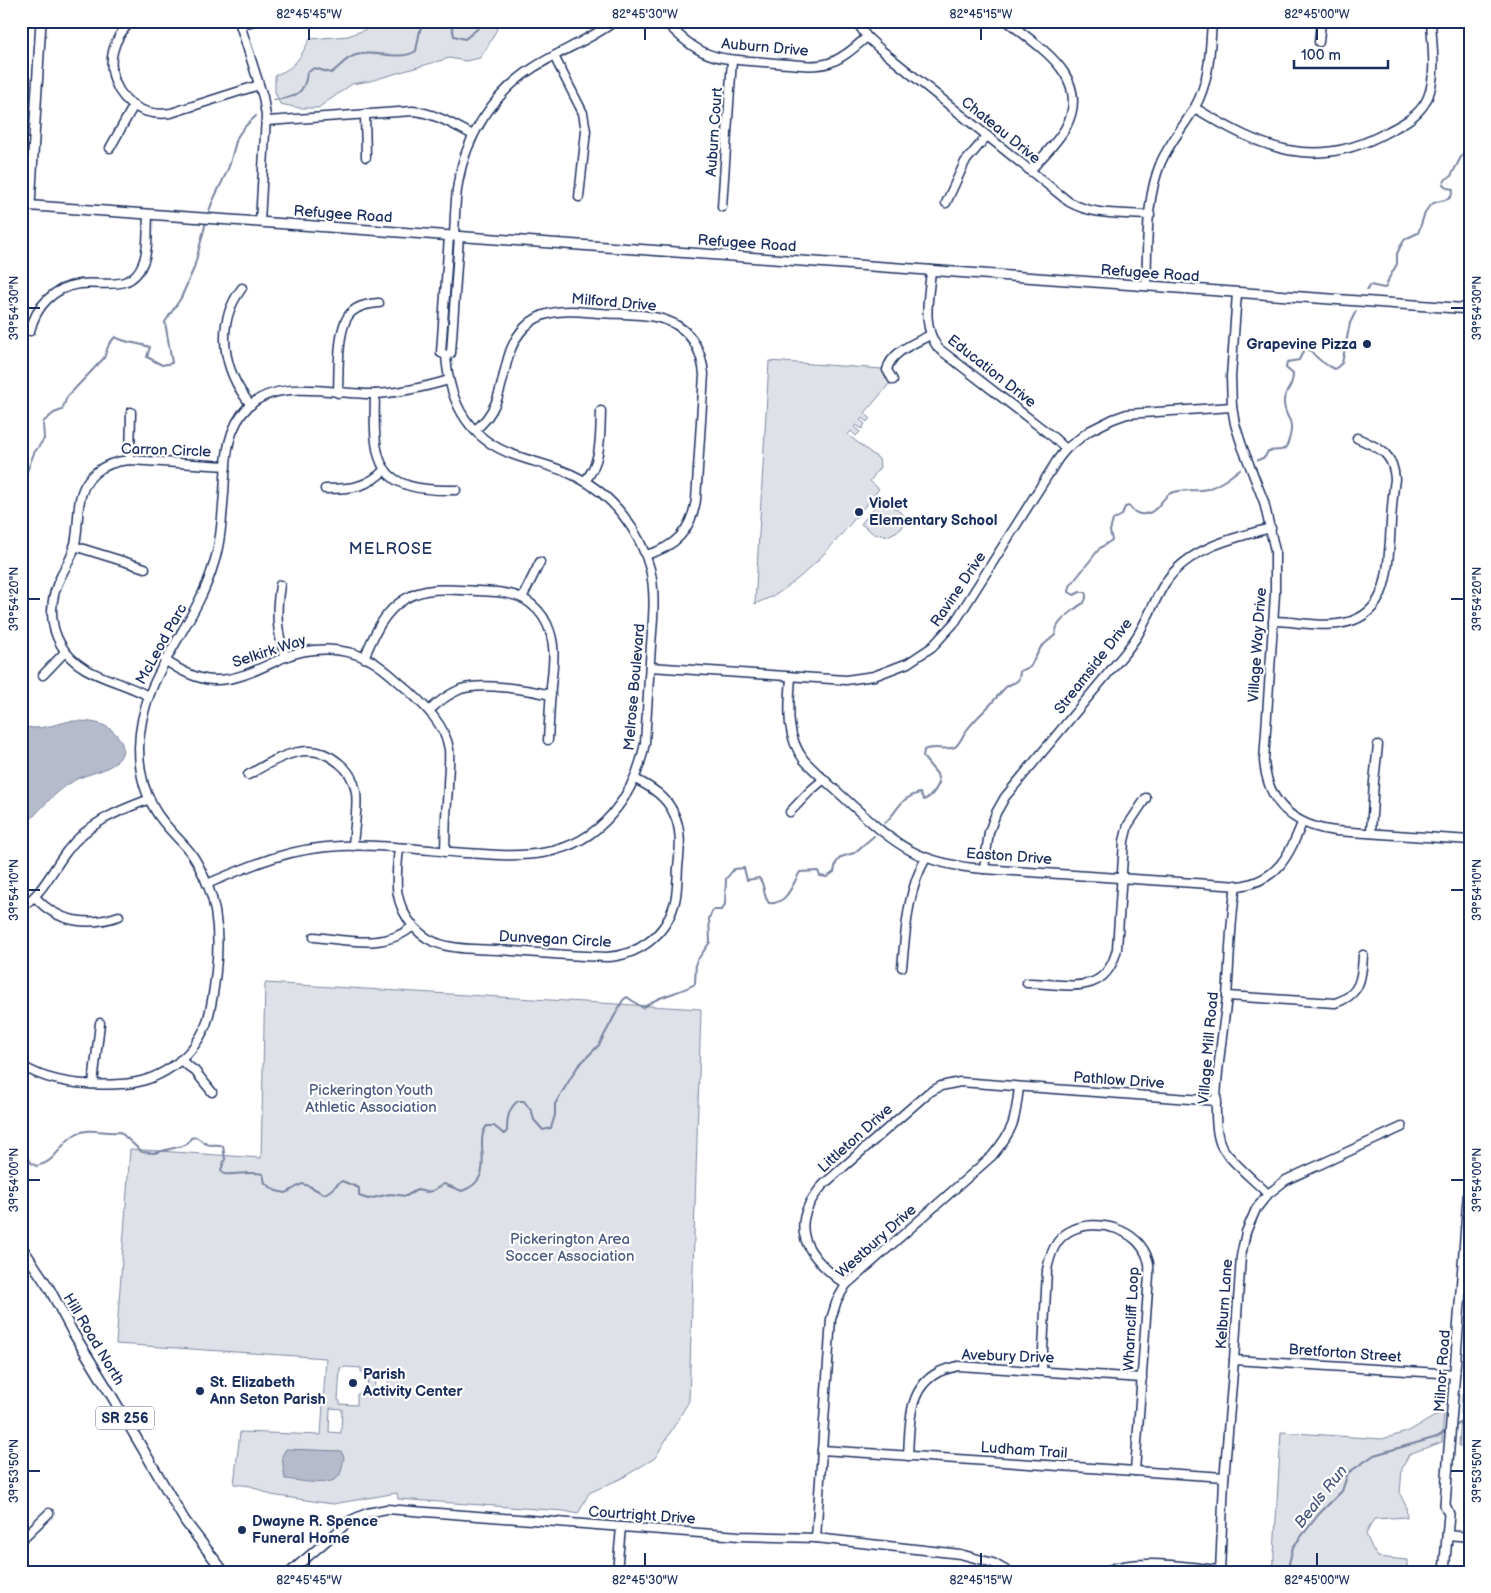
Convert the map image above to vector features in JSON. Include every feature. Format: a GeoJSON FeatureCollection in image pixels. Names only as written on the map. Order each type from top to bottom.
{"type":"FeatureCollection","features":[{"type":"Feature","properties":{"kind":"main road"},"geometry":{"type":"LineString","coordinates":[[26,205],[41,21]]}},
{"type":"Feature","properties":{"kind":"main road","name":"Refugee Road"},"geometry":{"type":"LineString","coordinates":[[26,205],[1470,309]]}},
{"type":"Feature","properties":{"kind":"main road","name":"Milnor Road"},"geometry":{"type":"LineString","coordinates":[[1444,1572],[1449,1514],[1445,1505],[1470,1172]]}},
{"type":"Feature","properties":{"kind":"main road","name":"Hill Road North"},"geometry":{"type":"LineString","coordinates":[[21,1246],[49,1288],[72,1331],[181,1514],[196,1537],[224,1572]]}},
{"type":"Feature","properties":{"kind":"street"},"geometry":{"type":"LineString","coordinates":[[132,21],[125,27],[115,42],[111,69],[122,95],[134,105],[153,113],[171,113],[259,85]]}},
{"type":"Feature","properties":{"kind":"street"},"geometry":{"type":"LineString","coordinates":[[254,21],[240,23],[265,107],[266,120],[260,222]]}},
{"type":"Feature","properties":{"kind":"street"},"geometry":{"type":"LineString","coordinates":[[454,236],[459,180],[468,146],[489,110],[507,89],[533,68],[615,21]]}},
{"type":"Feature","properties":{"kind":"street","name":"Auburn Drive"},"geometry":{"type":"LineString","coordinates":[[665,21],[681,38],[696,49],[712,56],[732,60],[821,65],[838,59],[867,37]]}},
{"type":"Feature","properties":{"kind":"street","name":"Chateau Drive"},"geometry":{"type":"LineString","coordinates":[[856,21],[867,37],[880,49],[1069,202],[1086,210],[1150,215]]}},
{"type":"Feature","properties":{"kind":"street"},"geometry":{"type":"LineString","coordinates":[[1008,21],[1060,66],[1070,82],[1072,91],[1072,110],[1066,127],[1030,171]]}},
{"type":"Feature","properties":{"kind":"street"},"geometry":{"type":"LineString","coordinates":[[1146,286],[1150,215],[1154,187],[1161,162],[1195,108],[1203,90],[1208,72],[1212,21]]}},
{"type":"Feature","properties":{"kind":"street"},"geometry":{"type":"LineString","coordinates":[[1319,42],[1321,21]]}},
{"type":"Feature","properties":{"kind":"street"},"geometry":{"type":"LineString","coordinates":[[1195,108],[1255,141],[1289,151],[1326,152],[1362,144],[1403,124],[1419,112],[1428,97],[1432,79],[1431,21]]}},
{"type":"Feature","properties":{"kind":"street"},"geometry":{"type":"LineString","coordinates":[[554,56],[583,113],[585,122],[586,131],[579,197]]}},
{"type":"Feature","properties":{"kind":"street","name":"Auburn Court"},"geometry":{"type":"LineString","coordinates":[[722,207],[732,60]]}},
{"type":"Feature","properties":{"kind":"street"},"geometry":{"type":"LineString","coordinates":[[110,148],[134,105]]}},
{"type":"Feature","properties":{"kind":"street"},"geometry":{"type":"LineString","coordinates":[[266,120],[413,111],[424,112],[441,118],[473,135]]}},
{"type":"Feature","properties":{"kind":"street"},"geometry":{"type":"LineString","coordinates":[[365,114],[366,157]]}},
{"type":"Feature","properties":{"kind":"street"},"geometry":{"type":"LineString","coordinates":[[946,203],[965,162],[987,136]]}},
{"type":"Feature","properties":{"kind":"street"},"geometry":{"type":"LineString","coordinates":[[30,330],[34,318],[42,305],[55,293],[81,284],[117,285],[136,274],[144,263],[146,255],[148,214]]}},
{"type":"Feature","properties":{"kind":"street","name":"Melrose Boulevard"},"geometry":{"type":"LineString","coordinates":[[207,884],[288,853],[320,847],[399,848],[523,856],[541,854],[562,848],[587,835],[609,818],[619,806],[635,779],[643,756],[645,743],[654,597],[652,578],[646,555],[624,515],[601,492],[569,473],[504,451],[490,443],[474,430],[459,409],[449,380],[446,355],[451,353],[454,236]]}},
{"type":"Feature","properties":{"kind":"street","name":"Education Drive"},"geometry":{"type":"LineString","coordinates":[[931,270],[927,308],[930,334],[933,341],[944,354],[1066,449]]}},
{"type":"Feature","properties":{"kind":"street"},"geometry":{"type":"LineString","coordinates":[[242,288],[229,313],[225,350],[232,375],[240,391],[251,405]]}},
{"type":"Feature","properties":{"kind":"street","name":"Village Way Drive"},"geometry":{"type":"LineString","coordinates":[[1237,293],[1231,377],[1232,407],[1242,446],[1264,502],[1271,528],[1276,566],[1265,733],[1265,770],[1270,788],[1280,804],[1292,817],[1302,823],[1327,830],[1470,840]]}},
{"type":"Feature","properties":{"kind":"street"},"geometry":{"type":"LineString","coordinates":[[338,393],[339,357],[344,322],[348,314],[360,306],[379,303]]}},
{"type":"Feature","properties":{"kind":"street","name":"Milford Drive"},"geometry":{"type":"LineString","coordinates":[[474,430],[488,418],[497,402],[515,340],[520,332],[534,320],[551,313],[579,311],[652,317],[678,326],[692,339],[697,347],[703,369],[696,500],[692,518],[683,533],[670,545],[646,555]]}},
{"type":"Feature","properties":{"kind":"street"},"geometry":{"type":"LineString","coordinates":[[893,380],[888,370],[891,361],[906,348],[930,334]]}},
{"type":"Feature","properties":{"kind":"street","name":"McLeod Parc"},"geometry":{"type":"LineString","coordinates":[[21,1065],[52,1078],[93,1084],[126,1084],[145,1080],[162,1073],[180,1060],[196,1042],[205,1025],[214,989],[217,951],[217,923],[214,905],[207,884],[192,854],[155,811],[142,776],[139,748],[142,720],[148,696],[165,660],[202,597],[210,578],[219,543],[227,450],[232,432],[241,416],[251,405],[270,394],[287,390],[338,393],[392,393],[449,380]]}},
{"type":"Feature","properties":{"kind":"street"},"geometry":{"type":"LineString","coordinates":[[375,394],[375,440],[378,458],[394,480],[409,487],[426,490],[456,490]]}},
{"type":"Feature","properties":{"kind":"street","name":"Ravine Drive"},"geometry":{"type":"LineString","coordinates":[[650,667],[836,680],[865,678],[900,667],[932,647],[956,622],[1066,449],[1089,431],[1128,414],[1232,407]]}},
{"type":"Feature","properties":{"kind":"street"},"geometry":{"type":"LineString","coordinates":[[585,481],[591,475],[598,458],[601,411]]}},
{"type":"Feature","properties":{"kind":"street"},"geometry":{"type":"LineString","coordinates":[[130,460],[131,412]]}},
{"type":"Feature","properties":{"kind":"street"},"geometry":{"type":"LineString","coordinates":[[1273,621],[1319,624],[1347,622],[1363,615],[1370,609],[1385,586],[1389,568],[1394,470],[1387,455],[1357,438]]}},
{"type":"Feature","properties":{"kind":"street","name":"Carron Circle"},"geometry":{"type":"LineString","coordinates":[[148,696],[132,687],[88,671],[73,661],[57,638],[52,621],[52,610],[58,583],[74,546],[80,497],[89,479],[101,468],[109,464],[130,460],[226,466]]}},
{"type":"Feature","properties":{"kind":"street"},"geometry":{"type":"LineString","coordinates":[[325,488],[363,486],[378,477],[385,469]]}},
{"type":"Feature","properties":{"kind":"street","name":"Streamside Drive"},"geometry":{"type":"LineString","coordinates":[[984,869],[989,832],[1000,804],[1022,775],[1125,653],[1140,631],[1166,582],[1182,565],[1205,549],[1231,539],[1271,528]]}},
{"type":"Feature","properties":{"kind":"street"},"geometry":{"type":"LineString","coordinates":[[74,546],[145,568]]}},
{"type":"Feature","properties":{"kind":"street"},"geometry":{"type":"LineString","coordinates":[[522,598],[540,562]]}},
{"type":"Feature","properties":{"kind":"street"},"geometry":{"type":"LineString","coordinates":[[280,585],[277,621],[286,657]]}},
{"type":"Feature","properties":{"kind":"street"},"geometry":{"type":"LineString","coordinates":[[364,658],[386,616],[399,603],[415,594],[451,589],[503,593],[522,598],[538,610],[551,633],[554,659],[548,740]]}},
{"type":"Feature","properties":{"kind":"street","name":"Selkirk Way"},"geometry":{"type":"LineString","coordinates":[[165,660],[188,674],[204,679],[216,680],[244,675],[286,657],[307,651],[326,650],[344,652],[379,665],[393,676],[429,712],[443,731],[448,748],[449,767],[444,852]]}},
{"type":"Feature","properties":{"kind":"street"},"geometry":{"type":"LineString","coordinates":[[43,675],[65,652]]}},
{"type":"Feature","properties":{"kind":"street","name":"Easton Drive"},"geometry":{"type":"LineString","coordinates":[[791,677],[789,711],[792,737],[804,760],[892,840],[926,858],[951,865],[984,869],[1236,885],[1257,882],[1273,872],[1290,850],[1302,823]]}},
{"type":"Feature","properties":{"kind":"street"},"geometry":{"type":"LineString","coordinates":[[429,712],[448,696],[471,687],[516,689],[551,695]]}},
{"type":"Feature","properties":{"kind":"street"},"geometry":{"type":"LineString","coordinates":[[1372,833],[1374,781],[1378,745]]}},
{"type":"Feature","properties":{"kind":"street"},"geometry":{"type":"LineString","coordinates":[[248,775],[279,757],[296,752],[313,751],[330,756],[344,767],[356,791],[353,846]]}},
{"type":"Feature","properties":{"kind":"street","name":"Dunvegan Circle"},"geometry":{"type":"LineString","coordinates":[[399,848],[397,893],[402,911],[419,932],[434,942],[467,949],[606,957],[624,955],[649,942],[664,926],[674,905],[679,859],[679,831],[674,814],[664,798],[650,787],[635,779]]}},
{"type":"Feature","properties":{"kind":"street"},"geometry":{"type":"LineString","coordinates":[[790,812],[810,790],[824,779]]}},
{"type":"Feature","properties":{"kind":"street"},"geometry":{"type":"LineString","coordinates":[[1028,984],[1083,986],[1100,979],[1106,973],[1115,958],[1117,949],[1126,832],[1128,825],[1146,798]]}},
{"type":"Feature","properties":{"kind":"street"},"geometry":{"type":"LineString","coordinates":[[21,907],[35,897],[66,853],[84,832],[107,816],[150,799]]}},
{"type":"Feature","properties":{"kind":"street"},"geometry":{"type":"LineString","coordinates":[[902,967],[910,900],[918,874],[926,858]]}},
{"type":"Feature","properties":{"kind":"street","name":"Village Mill Road"},"geometry":{"type":"LineString","coordinates":[[1236,885],[1232,912],[1216,1121],[1222,1148],[1268,1194]]}},
{"type":"Feature","properties":{"kind":"street"},"geometry":{"type":"LineString","coordinates":[[35,897],[54,914],[72,920],[91,922],[119,916]]}},
{"type":"Feature","properties":{"kind":"street"},"geometry":{"type":"LineString","coordinates":[[314,937],[381,941],[398,937],[413,926]]}},
{"type":"Feature","properties":{"kind":"street"},"geometry":{"type":"LineString","coordinates":[[1227,996],[1335,1003],[1350,996],[1355,991],[1362,976],[1363,955]]}},
{"type":"Feature","properties":{"kind":"street"},"geometry":{"type":"LineString","coordinates":[[93,1084],[100,1024]]}},
{"type":"Feature","properties":{"kind":"street"},"geometry":{"type":"LineString","coordinates":[[180,1060],[195,1071],[212,1092]]}},
{"type":"Feature","properties":{"kind":"street","name":"Littleton Drive"},"geometry":{"type":"LineString","coordinates":[[846,1285],[817,1262],[804,1237],[807,1210],[812,1197],[824,1184],[928,1093],[941,1086],[960,1082],[1019,1086]]}},
{"type":"Feature","properties":{"kind":"street","name":"Pathlow Drive"},"geometry":{"type":"LineString","coordinates":[[1019,1086],[1217,1101]]}},
{"type":"Feature","properties":{"kind":"street","name":"Westbury Drive"},"geometry":{"type":"LineString","coordinates":[[816,1538],[831,1319],[837,1300],[846,1285],[992,1156],[1007,1138],[1015,1121],[1019,1086]]}},
{"type":"Feature","properties":{"kind":"street","name":"Kelburn Lane"},"geometry":{"type":"LineString","coordinates":[[1220,1571],[1224,1477],[1241,1256],[1246,1232],[1256,1209],[1268,1194],[1286,1180],[1402,1127]]}},
{"type":"Feature","properties":{"kind":"street","name":"Wharncliff Loop"},"geometry":{"type":"LineString","coordinates":[[1042,1370],[1050,1254],[1060,1239],[1070,1231],[1088,1226],[1108,1227],[1124,1231],[1140,1244],[1148,1259],[1149,1275],[1135,1471]]}},
{"type":"Feature","properties":{"kind":"street","name":"Bretforton Street"},"geometry":{"type":"LineString","coordinates":[[1234,1360],[1455,1374]]}},
{"type":"Feature","properties":{"kind":"street","name":"Avebury Drive"},"geometry":{"type":"LineString","coordinates":[[908,1456],[914,1398],[924,1381],[940,1371],[958,1366],[1142,1378]]}},
{"type":"Feature","properties":{"kind":"street","name":"Ludham Trail"},"geometry":{"type":"LineString","coordinates":[[822,1450],[1224,1477]]}},
{"type":"Feature","properties":{"kind":"street","name":"Courtright Drive"},"geometry":{"type":"LineString","coordinates":[[290,1572],[351,1520],[367,1513],[387,1509],[739,1536],[816,1538],[960,1554],[993,1563],[1009,1572]]}},
{"type":"Feature","properties":{"kind":"street"},"geometry":{"type":"LineString","coordinates":[[21,1540],[49,1512]]}},
{"type":"Feature","properties":{"kind":"street"},"geometry":{"type":"LineString","coordinates":[[617,1572],[621,1527]]}},
{"type":"Feature","properties":{"kind":"street"},"geometry":{"type":"LineString","coordinates":[[1447,1535],[1470,1537]]}},
{"type":"Feature","properties":{"kind":"street"},"geometry":{"type":"LineString","coordinates":[[1104,1572],[1111,1568],[1142,1564],[1220,1571]]}},
{"type":"Feature","properties":{"kind":"green space"},"geometry":{"type":"Polygon","coordinates":[[[388,21],[501,21],[480,58],[465,61],[449,58],[370,81],[352,84],[318,108],[300,108],[280,104],[275,92],[275,75],[292,66],[300,57],[310,39],[348,36],[388,21]]]}},
{"type":"Feature","properties":{"kind":"green space"},"geometry":{"type":"Polygon","coordinates":[[[769,361],[883,369],[890,383],[865,413],[870,418],[867,422],[862,418],[860,420],[865,424],[862,429],[856,425],[854,427],[860,432],[856,436],[851,431],[848,435],[879,459],[880,467],[870,481],[879,489],[833,544],[808,570],[777,594],[755,604],[769,361]]]}},
{"type":"Feature","properties":{"kind":"green space"},"geometry":{"type":"Polygon","coordinates":[[[879,501],[885,501],[908,518],[901,529],[888,536],[874,534],[861,524],[879,501]]]}},
{"type":"Feature","properties":{"kind":"green space"},"geometry":{"type":"Polygon","coordinates":[[[265,983],[701,1009],[689,1401],[655,1458],[622,1478],[589,1493],[578,1514],[564,1511],[398,1499],[397,1493],[333,1504],[271,1495],[251,1486],[234,1484],[240,1432],[321,1435],[326,1358],[116,1344],[130,1149],[261,1158],[265,983]],[[340,1368],[338,1400],[340,1404],[357,1405],[357,1394],[367,1392],[368,1372],[361,1372],[361,1368],[340,1368]],[[376,1371],[374,1393],[387,1394],[389,1372],[376,1371]],[[330,1408],[329,1432],[341,1433],[342,1409],[330,1408]]]}},
{"type":"Feature","properties":{"kind":"green space"},"geometry":{"type":"Polygon","coordinates":[[[1470,1387],[1470,1446],[1459,1446],[1462,1395],[1470,1387]]]}},
{"type":"Feature","properties":{"kind":"green space"},"geometry":{"type":"Polygon","coordinates":[[[1444,1411],[1442,1442],[1409,1454],[1402,1469],[1400,1494],[1406,1506],[1407,1517],[1374,1519],[1366,1534],[1378,1557],[1407,1560],[1407,1572],[1273,1572],[1281,1432],[1382,1439],[1407,1432],[1444,1411]]]}},
{"type":"Feature","properties":{"kind":"water"},"geometry":{"type":"Polygon","coordinates":[[[70,721],[85,721],[106,726],[120,739],[123,750],[121,756],[108,768],[75,780],[67,785],[46,803],[21,830],[21,726],[39,728],[70,721]]]}},
{"type":"Feature","properties":{"kind":"water"},"geometry":{"type":"Polygon","coordinates":[[[286,1449],[341,1451],[344,1457],[340,1474],[335,1480],[329,1482],[305,1482],[285,1479],[282,1456],[286,1449]]]}},
{"type":"Feature","properties":{"kind":"waterway"},"geometry":{"type":"LineString","coordinates":[[274,100],[287,98],[301,91],[307,73],[314,68],[331,73],[356,55],[368,53],[396,56],[416,51],[420,30],[424,21]]}},
{"type":"Feature","properties":{"kind":"waterway"},"geometry":{"type":"LineString","coordinates":[[449,21],[454,36],[465,39],[487,21]]}},
{"type":"Feature","properties":{"kind":"waterway"},"geometry":{"type":"LineString","coordinates":[[208,215],[229,166],[238,136],[256,116]]}},
{"type":"Feature","properties":{"kind":"waterway"},"geometry":{"type":"LineString","coordinates":[[1367,290],[1370,285],[1386,287],[1397,264],[1397,254],[1405,239],[1418,233],[1429,206],[1451,197],[1453,189],[1447,188],[1443,184],[1451,176],[1461,157],[1470,146]]}},
{"type":"Feature","properties":{"kind":"waterway"},"geometry":{"type":"LineString","coordinates":[[21,480],[26,474],[34,453],[44,439],[43,422],[54,413],[62,410],[67,397],[104,358],[109,344],[115,337],[123,341],[150,347],[147,357],[162,365],[172,363],[165,322],[181,298],[194,268],[206,222]]}},
{"type":"Feature","properties":{"kind":"waterway"},"geometry":{"type":"LineString","coordinates":[[1258,460],[1265,457],[1268,451],[1286,448],[1289,438],[1291,424],[1286,412],[1284,399],[1293,379],[1293,374],[1286,368],[1287,362],[1299,360],[1304,350],[1310,350],[1321,361],[1335,369],[1342,363],[1350,323],[1356,311]]}},
{"type":"Feature","properties":{"kind":"waterway"},"geometry":{"type":"LineString","coordinates":[[885,823],[903,801],[920,793],[924,800],[938,786],[937,774],[923,757],[924,750],[955,747],[970,726],[1004,689],[1018,681],[1020,671],[1030,667],[1041,647],[1055,635],[1061,621],[1084,603],[1086,592],[1074,595],[1069,592],[1070,586],[1100,548],[1112,540],[1110,531],[1113,520],[1122,515],[1125,507],[1129,506],[1135,512],[1146,514],[1155,509],[1173,492],[1207,489],[1221,483],[1240,469]]}},
{"type":"Feature","properties":{"kind":"waterway"},"geometry":{"type":"LineString","coordinates":[[21,1153],[26,1155],[30,1162],[36,1166],[43,1164],[54,1157],[70,1138],[87,1131],[120,1132],[142,1152],[154,1153],[182,1146],[187,1144],[191,1138],[196,1137],[207,1144],[223,1146],[225,1159],[221,1170],[224,1174],[263,1174],[265,1183],[276,1191],[286,1193],[302,1184],[324,1194],[342,1181],[359,1188],[359,1196],[368,1199],[390,1194],[406,1196],[417,1190],[427,1192],[444,1184],[462,1191],[473,1185],[479,1178],[483,1160],[483,1133],[487,1126],[494,1126],[504,1134],[507,1131],[510,1111],[518,1101],[524,1101],[532,1112],[534,1120],[543,1130],[551,1128],[555,1115],[555,1104],[578,1066],[599,1045],[623,1000],[627,997],[643,1008],[655,1000],[695,984],[696,962],[710,942],[709,918],[713,910],[722,910],[725,904],[726,879],[734,869],[744,868],[747,880],[759,878],[763,884],[765,897],[769,903],[775,903],[785,897],[800,872],[818,871],[820,876],[827,877],[834,872],[836,863],[841,857],[854,853],[874,836]]}},
{"type":"Feature","properties":{"kind":"waterway","name":"Beals Run"},"geometry":{"type":"LineString","coordinates":[[1456,1426],[1470,1415]]}},
{"type":"Feature","properties":{"kind":"waterway","name":"Beals Run"},"geometry":{"type":"LineString","coordinates":[[1287,1572],[1293,1547],[1319,1514],[1342,1491],[1348,1473],[1374,1455],[1437,1437],[1446,1431]]}},
{"type":"Feature","properties":{"kind":"place","name":"Grapevine Pizza"},"geometry":{"type":"Point","coordinates":[1367,344]}},
{"type":"Feature","properties":{"kind":"place","name":"Violet Elementary School"},"geometry":{"type":"Point","coordinates":[859,512]}},
{"type":"Feature","properties":{"kind":"place","name":"Parish Activity Center"},"geometry":{"type":"Point","coordinates":[353,1383]}},
{"type":"Feature","properties":{"kind":"place","name":"St. Elizabeth Ann Seton Parish"},"geometry":{"type":"Point","coordinates":[200,1391]}},
{"type":"Feature","properties":{"kind":"place","name":"Dwayne R. Spence Funeral Home"},"geometry":{"type":"Point","coordinates":[242,1530]}},
{"type":"Feature","properties":{"kind":"district","name":"MELROSE"},"geometry":{"type":"Point","coordinates":[391,548]}},
{"type":"Feature","properties":{"kind":"park label","name":"Pickerington Youth Athletic Association"},"geometry":{"type":"Point","coordinates":[371,1098]}},
{"type":"Feature","properties":{"kind":"park label","name":"Pickerington Area Soccer Association"},"geometry":{"type":"Point","coordinates":[570,1248]}}]}
